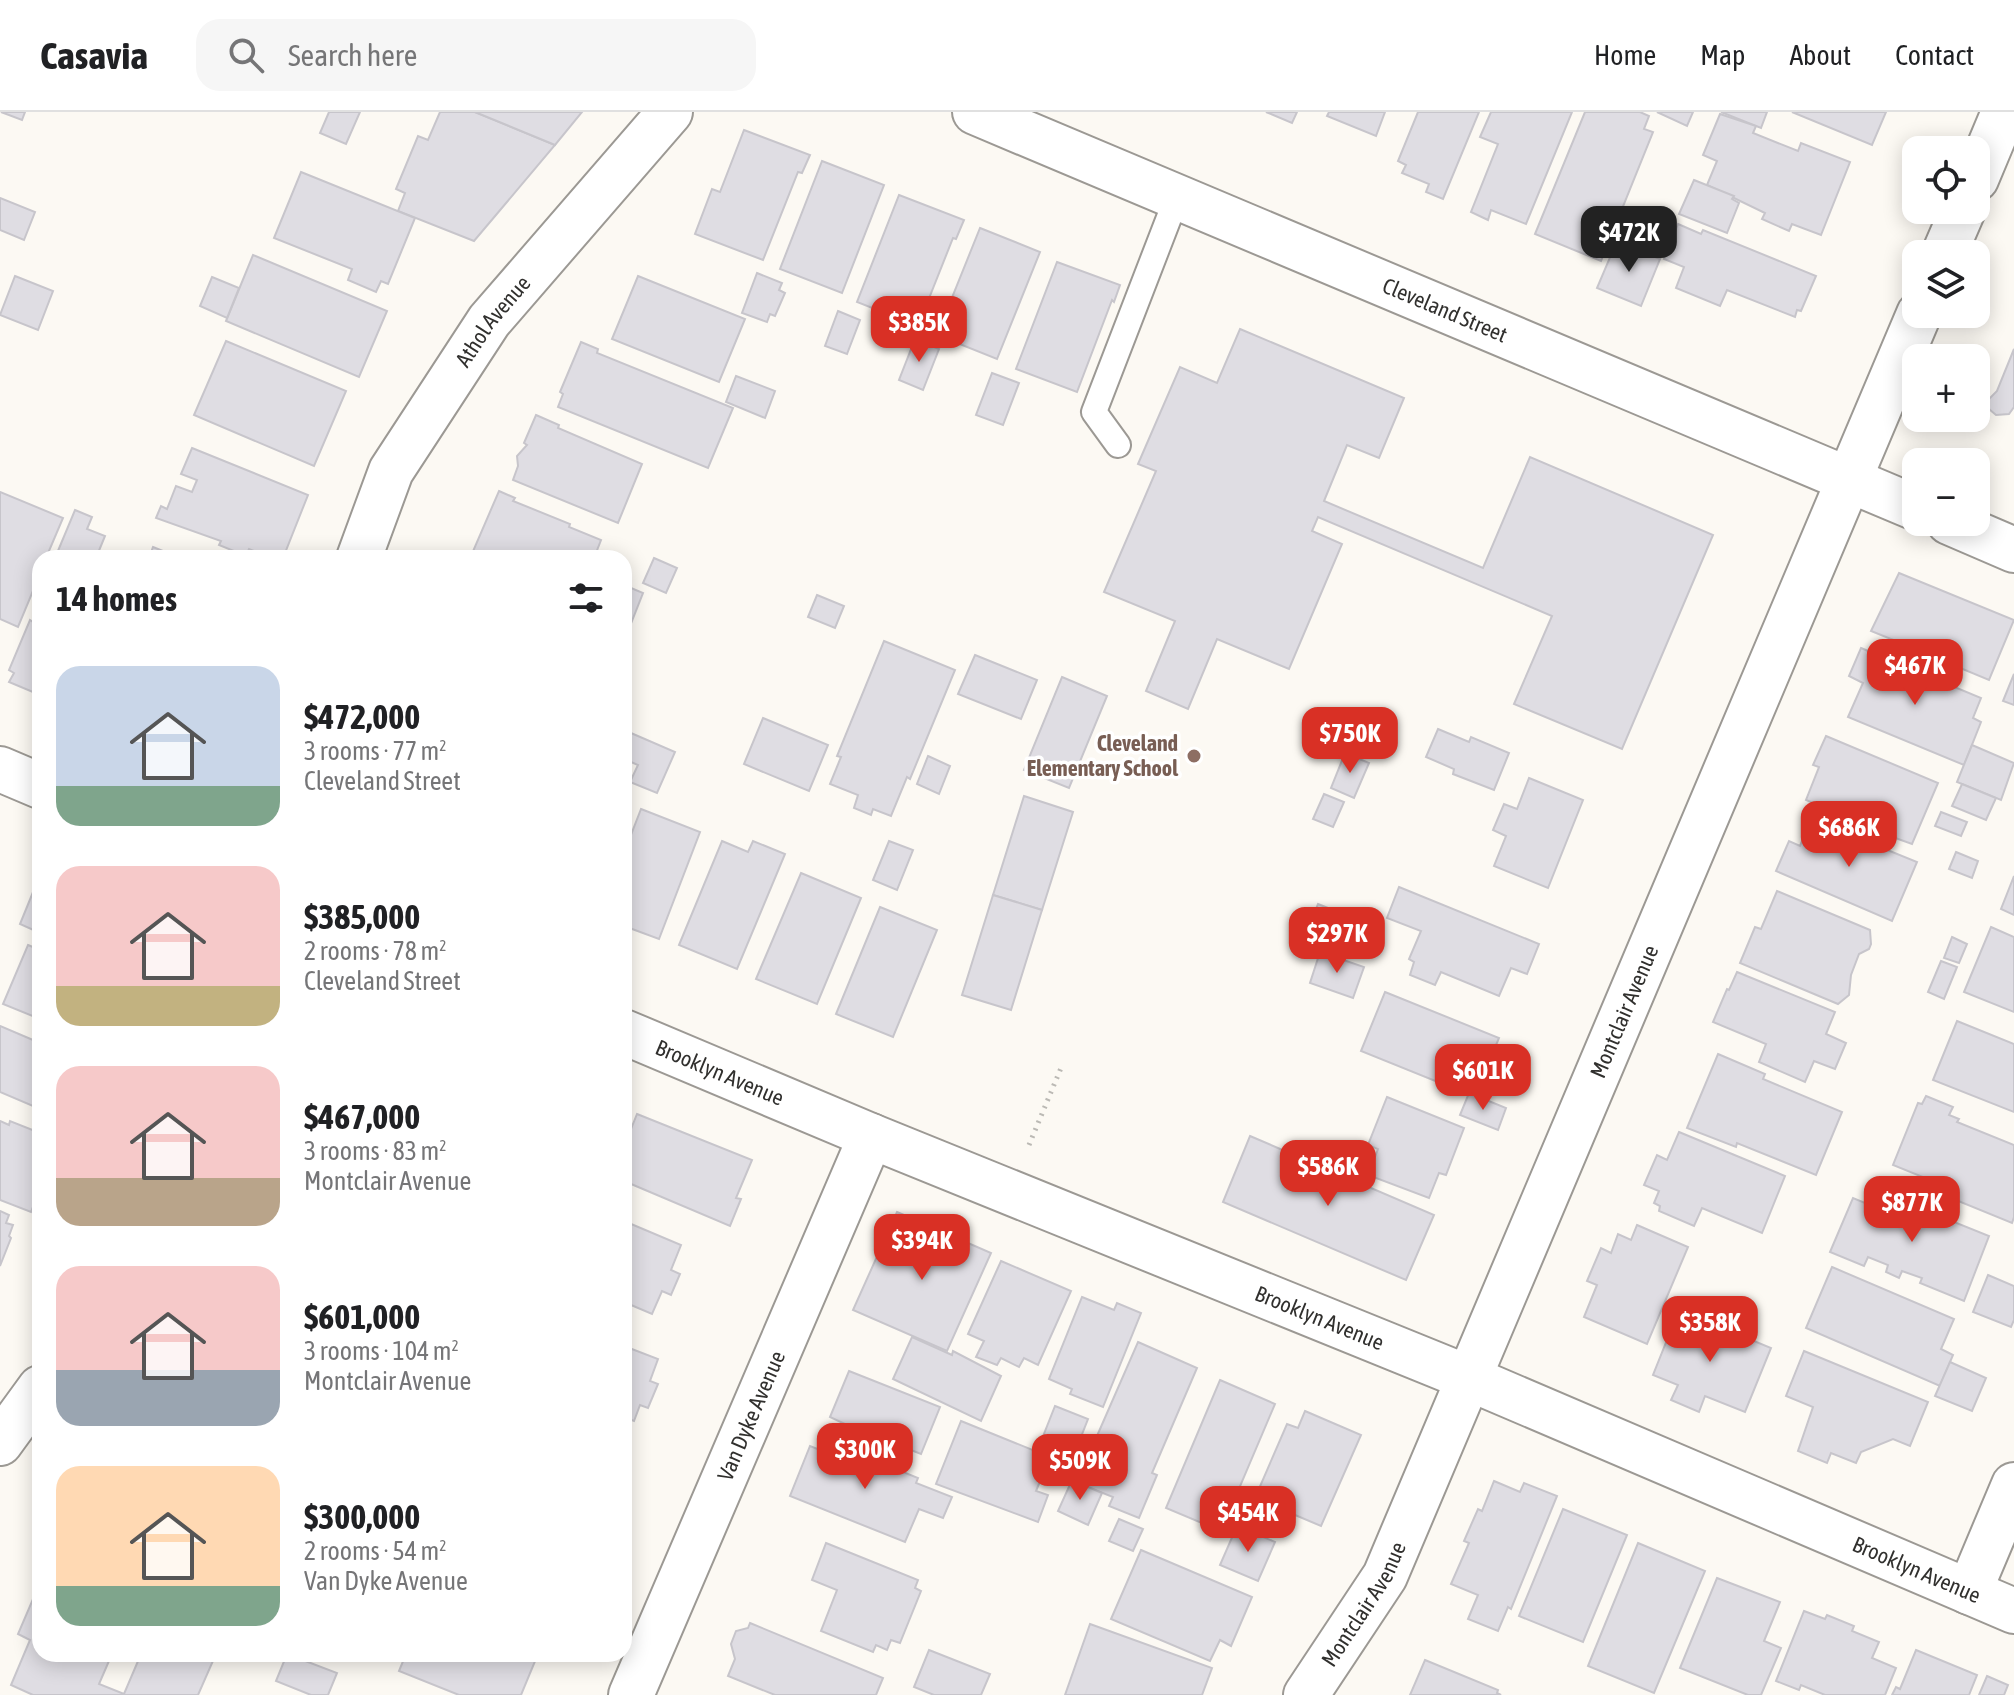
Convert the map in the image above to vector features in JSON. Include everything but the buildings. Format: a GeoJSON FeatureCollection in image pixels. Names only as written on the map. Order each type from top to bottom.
{"type":"FeatureCollection","features":[{"type":"Feature","properties":{"kind":"street","name":"Athol Avenue"},"geometry":{"type":"LineString","coordinates":[[362,550],[391,471],[489,321],[670,112]]}},
{"type":"Feature","properties":{"kind":"street","name":"Cleveland Street"},"geometry":{"type":"LineString","coordinates":[[975,112],[1902,502]]}},
{"type":"Feature","properties":{"kind":"street"},"geometry":{"type":"LineString","coordinates":[[1990,146],[2004,112]]}},
{"type":"Feature","properties":{"kind":"street","name":"Montclair Avenue"},"geometry":{"type":"LineString","coordinates":[[1306,1695],[1385,1576],[1471,1379],[1913,328]]}},
{"type":"Feature","properties":{"kind":"street"},"geometry":{"type":"LineString","coordinates":[[1982,536],[2014,550]]}},
{"type":"Feature","properties":{"kind":"street"},"geometry":{"type":"LineString","coordinates":[[0,769],[32,783]]}},
{"type":"Feature","properties":{"kind":"street","name":"Brooklyn Avenue"},"geometry":{"type":"LineString","coordinates":[[632,1035],[871,1136],[1471,1379],[2014,1611]]}},
{"type":"Feature","properties":{"kind":"street","name":"Van Dyke Avenue"},"geometry":{"type":"LineString","coordinates":[[631,1695],[871,1136]]}},
{"type":"Feature","properties":{"kind":"street"},"geometry":{"type":"LineString","coordinates":[[0,1443],[32,1399]]}},
{"type":"Feature","properties":{"kind":"street"},"geometry":{"type":"LineString","coordinates":[[1969,1592],[2014,1485]]}},
{"type":"Feature","properties":{"kind":"lane"},"geometry":{"type":"LineString","coordinates":[[1118,445],[1094,412],[1177,197]]}},
{"type":"Feature","properties":{"kind":"path"},"geometry":{"type":"LineString","coordinates":[[1029,1145],[1061,1068]]}},
{"type":"Feature","properties":{"kind":"place","name":"Cleveland Elementary School"},"geometry":{"type":"Point","coordinates":[1194,756]}}]}
